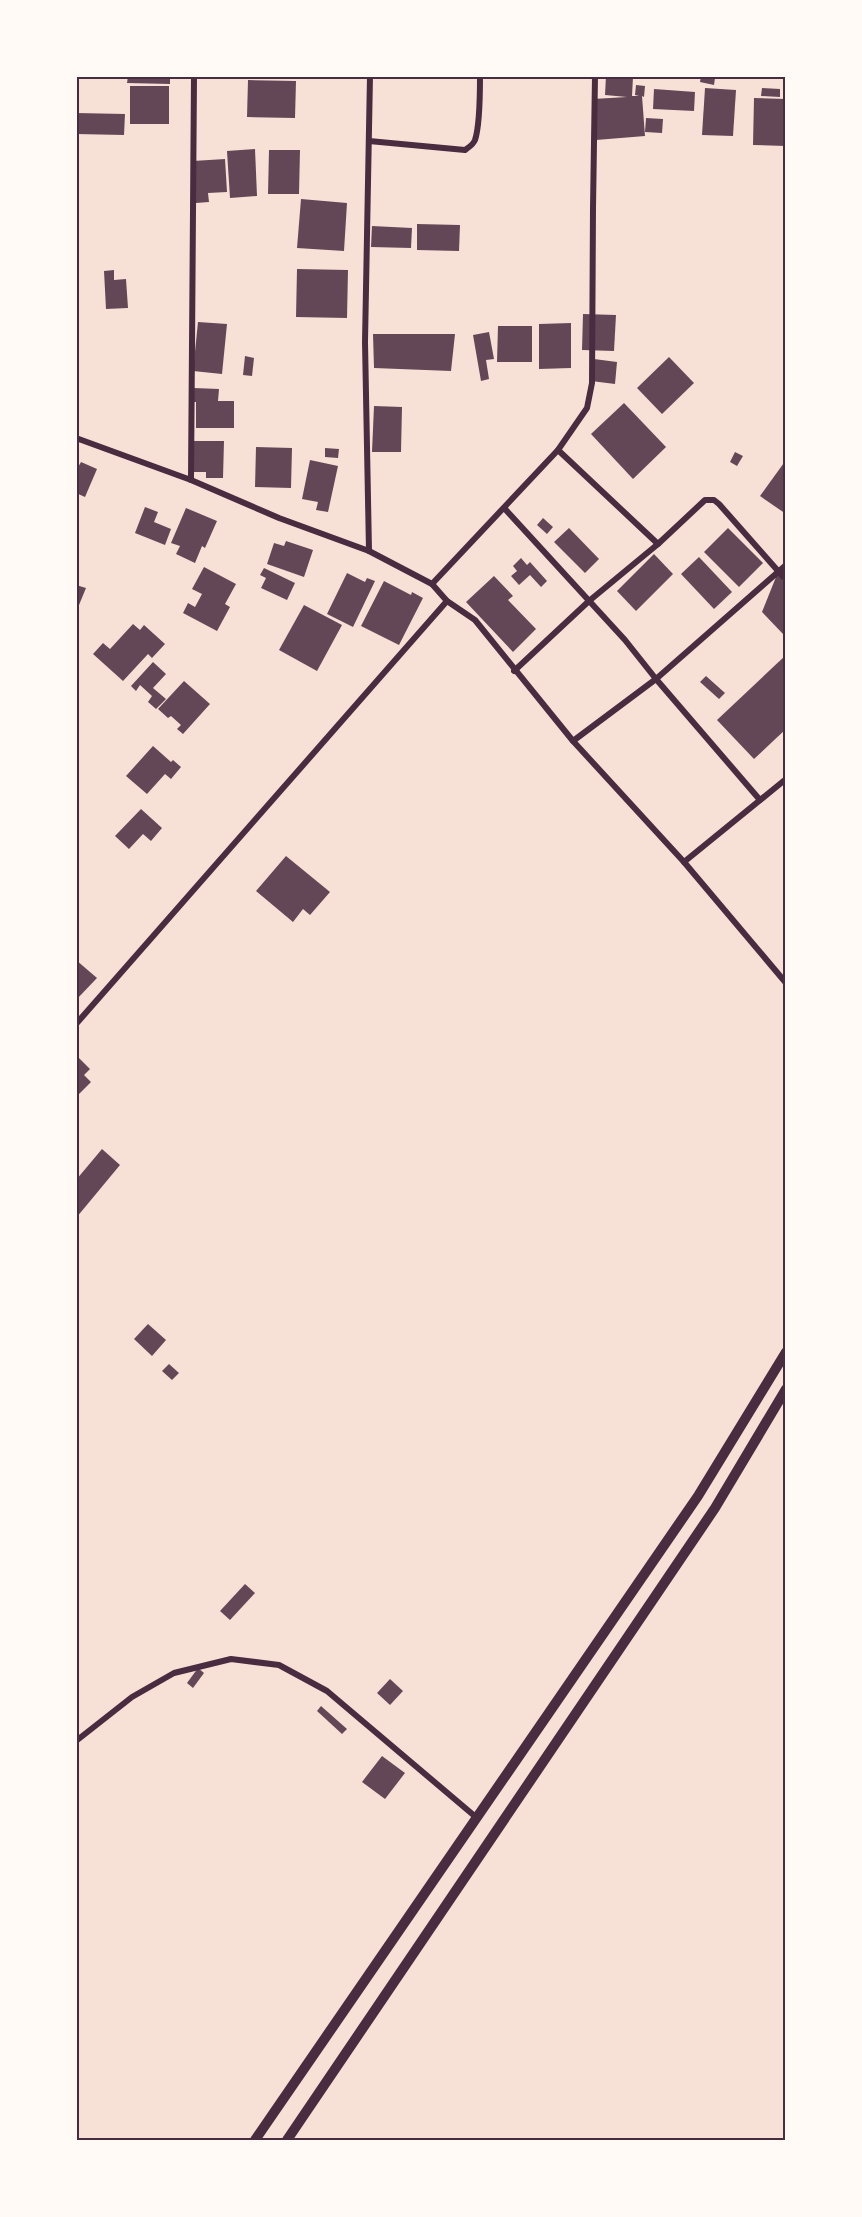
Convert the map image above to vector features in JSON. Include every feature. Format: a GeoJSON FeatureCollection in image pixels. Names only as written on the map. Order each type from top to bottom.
{"type":"FeatureCollection","features":[{"type":"Feature","properties":{"kind":"street"},"geometry":{"type":"LineString","coordinates":[[191,480],[194,76]]}},
{"type":"Feature","properties":{"kind":"street"},"geometry":{"type":"LineString","coordinates":[[369,551],[365,342],[370,76]]}},
{"type":"Feature","properties":{"kind":"street"},"geometry":{"type":"LineString","coordinates":[[369,141],[465,150],[471,147],[475,139],[480,76]]}},
{"type":"Feature","properties":{"kind":"street"},"geometry":{"type":"LineString","coordinates":[[432,584],[558,450],[587,408],[592,383],[595,76]]}},
{"type":"Feature","properties":{"kind":"street"},"geometry":{"type":"LineString","coordinates":[[76,438],[191,480],[279,518],[369,551],[432,584],[447,601],[475,620],[573,741],[684,862],[786,982]]}},
{"type":"Feature","properties":{"kind":"street"},"geometry":{"type":"LineString","coordinates":[[558,450],[658,544]]}},
{"type":"Feature","properties":{"kind":"street"},"geometry":{"type":"LineString","coordinates":[[514,670],[705,500],[714,500],[786,580]]}},
{"type":"Feature","properties":{"kind":"street"},"geometry":{"type":"LineString","coordinates":[[505,508],[625,640],[760,800]]}},
{"type":"Feature","properties":{"kind":"street"},"geometry":{"type":"LineString","coordinates":[[573,741],[656,679],[786,565]]}},
{"type":"Feature","properties":{"kind":"street"},"geometry":{"type":"LineString","coordinates":[[76,1024],[447,601]]}},
{"type":"Feature","properties":{"kind":"street"},"geometry":{"type":"LineString","coordinates":[[684,862],[786,779]]}},
{"type":"Feature","properties":{"kind":"street"},"geometry":{"type":"LineString","coordinates":[[255,2140],[698,1496],[786,1352]]}},
{"type":"Feature","properties":{"kind":"street"},"geometry":{"type":"LineString","coordinates":[[287,2140],[715,1508],[786,1389]]}},
{"type":"Feature","properties":{"kind":"street"},"geometry":{"type":"LineString","coordinates":[[76,1741],[132,1697],[174,1674],[231,1659],[279,1665],[327,1691],[477,1818]]}},
{"type":"Feature","properties":{"kind":"building"},"geometry":{"type":"Polygon","coordinates":[[[128,76],[170,76],[170,84],[127,83],[128,76]]]}},
{"type":"Feature","properties":{"kind":"building"},"geometry":{"type":"Polygon","coordinates":[[[606,76],[633,77],[632,96],[639,96],[635,95],[636,85],[645,86],[644,97],[642,96],[645,136],[596,140],[593,99],[627,97],[605,95],[606,76]]]}},
{"type":"Feature","properties":{"kind":"building"},"geometry":{"type":"Polygon","coordinates":[[[701,76],[721,76],[720,79],[715,78],[714,85],[700,82],[701,76]]]}},
{"type":"Feature","properties":{"kind":"building"},"geometry":{"type":"Polygon","coordinates":[[[248,80],[296,81],[295,118],[247,117],[248,80]]]}},
{"type":"Feature","properties":{"kind":"building"},"geometry":{"type":"Polygon","coordinates":[[[130,86],[169,86],[169,124],[130,124],[130,86]]]}},
{"type":"Feature","properties":{"kind":"building"},"geometry":{"type":"Polygon","coordinates":[[[705,88],[736,90],[733,136],[702,135],[705,88]]]}},
{"type":"Feature","properties":{"kind":"building"},"geometry":{"type":"Polygon","coordinates":[[[762,88],[780,89],[780,97],[761,96],[762,88]]]}},
{"type":"Feature","properties":{"kind":"building"},"geometry":{"type":"Polygon","coordinates":[[[654,89],[695,92],[694,111],[653,109],[654,89]]]}},
{"type":"Feature","properties":{"kind":"building"},"geometry":{"type":"Polygon","coordinates":[[[754,98],[786,99],[786,146],[753,145],[754,98]]]}},
{"type":"Feature","properties":{"kind":"building"},"geometry":{"type":"Polygon","coordinates":[[[76,113],[125,114],[124,135],[76,134],[76,113]]]}},
{"type":"Feature","properties":{"kind":"building"},"geometry":{"type":"Polygon","coordinates":[[[646,118],[663,119],[662,133],[645,132],[646,118]]]}},
{"type":"Feature","properties":{"kind":"building"},"geometry":{"type":"Polygon","coordinates":[[[255,149],[257,196],[230,198],[227,151],[255,149]]]}},
{"type":"Feature","properties":{"kind":"building"},"geometry":{"type":"Polygon","coordinates":[[[269,150],[300,150],[299,194],[268,194],[269,150]]]}},
{"type":"Feature","properties":{"kind":"building"},"geometry":{"type":"Polygon","coordinates":[[[225,159],[227,192],[208,193],[209,202],[196,203],[193,161],[225,159]]]}},
{"type":"Feature","properties":{"kind":"building"},"geometry":{"type":"Polygon","coordinates":[[[301,199],[347,203],[344,251],[297,248],[301,199]]]}},
{"type":"Feature","properties":{"kind":"building"},"geometry":{"type":"Polygon","coordinates":[[[417,224],[460,225],[459,251],[417,250],[417,224]]]}},
{"type":"Feature","properties":{"kind":"building"},"geometry":{"type":"Polygon","coordinates":[[[372,226],[412,228],[411,248],[371,247],[372,226]]]}},
{"type":"Feature","properties":{"kind":"building"},"geometry":{"type":"Polygon","coordinates":[[[297,269],[348,270],[347,318],[296,317],[297,269]]]}},
{"type":"Feature","properties":{"kind":"building"},"geometry":{"type":"Polygon","coordinates":[[[114,270],[114,280],[126,279],[128,308],[106,309],[104,271],[114,270]]]}},
{"type":"Feature","properties":{"kind":"building"},"geometry":{"type":"Polygon","coordinates":[[[583,314],[616,315],[614,351],[582,350],[583,314]]]}},
{"type":"Feature","properties":{"kind":"building"},"geometry":{"type":"Polygon","coordinates":[[[198,322],[227,324],[222,374],[193,371],[198,322]]]}},
{"type":"Feature","properties":{"kind":"building"},"geometry":{"type":"Polygon","coordinates":[[[571,323],[571,368],[539,369],[539,324],[571,323]]]}},
{"type":"Feature","properties":{"kind":"building"},"geometry":{"type":"Polygon","coordinates":[[[498,326],[532,326],[532,362],[497,362],[498,326]]]}},
{"type":"Feature","properties":{"kind":"building"},"geometry":{"type":"Polygon","coordinates":[[[489,332],[494,359],[486,360],[489,379],[481,381],[473,335],[489,332]]]}},
{"type":"Feature","properties":{"kind":"building"},"geometry":{"type":"Polygon","coordinates":[[[373,334],[455,334],[451,371],[374,368],[373,334]]]}},
{"type":"Feature","properties":{"kind":"building"},"geometry":{"type":"Polygon","coordinates":[[[245,356],[254,358],[252,376],[243,375],[245,356]]]}},
{"type":"Feature","properties":{"kind":"building"},"geometry":{"type":"Polygon","coordinates":[[[669,357],[694,383],[662,414],[637,388],[669,357]]]}},
{"type":"Feature","properties":{"kind":"building"},"geometry":{"type":"Polygon","coordinates":[[[594,359],[617,362],[615,384],[591,381],[594,359]]]}},
{"type":"Feature","properties":{"kind":"building"},"geometry":{"type":"Polygon","coordinates":[[[194,388],[219,389],[218,401],[234,401],[234,428],[196,428],[194,388]]]}},
{"type":"Feature","properties":{"kind":"building"},"geometry":{"type":"Polygon","coordinates":[[[624,403],[666,447],[633,479],[591,434],[624,403]]]}},
{"type":"Feature","properties":{"kind":"building"},"geometry":{"type":"Polygon","coordinates":[[[374,406],[402,407],[401,452],[372,452],[374,406]]]}},
{"type":"Feature","properties":{"kind":"building"},"geometry":{"type":"Polygon","coordinates":[[[194,441],[224,441],[223,478],[206,478],[206,472],[194,472],[194,441]]]}},
{"type":"Feature","properties":{"kind":"building"},"geometry":{"type":"Polygon","coordinates":[[[256,447],[292,448],[291,488],[255,487],[256,447]]]}},
{"type":"Feature","properties":{"kind":"building"},"geometry":{"type":"Polygon","coordinates":[[[325,448],[339,449],[338,458],[325,457],[325,448]]]}},
{"type":"Feature","properties":{"kind":"building"},"geometry":{"type":"Polygon","coordinates":[[[735,452],[743,456],[737,466],[730,462],[735,452]]]}},
{"type":"Feature","properties":{"kind":"building"},"geometry":{"type":"Polygon","coordinates":[[[310,460],[338,466],[328,512],[316,510],[318,502],[302,499],[310,460]]]}},
{"type":"Feature","properties":{"kind":"building"},"geometry":{"type":"Polygon","coordinates":[[[786,460],[786,514],[760,496],[786,460]]]}},
{"type":"Feature","properties":{"kind":"building"},"geometry":{"type":"Polygon","coordinates":[[[81,462],[97,469],[85,497],[76,493],[76,471],[81,462]]]}},
{"type":"Feature","properties":{"kind":"building"},"geometry":{"type":"Polygon","coordinates":[[[145,507],[158,512],[154,522],[171,529],[165,545],[135,533],[145,507]]]}},
{"type":"Feature","properties":{"kind":"building"},"geometry":{"type":"Polygon","coordinates":[[[186,508],[217,521],[205,548],[202,546],[195,563],[176,554],[180,546],[171,543],[186,508]]]}},
{"type":"Feature","properties":{"kind":"building"},"geometry":{"type":"Polygon","coordinates":[[[543,518],[553,527],[547,534],[537,525],[543,518]]]}},
{"type":"Feature","properties":{"kind":"building"},"geometry":{"type":"Polygon","coordinates":[[[569,528],[599,559],[585,573],[554,542],[569,528]]]}},
{"type":"Feature","properties":{"kind":"building"},"geometry":{"type":"Polygon","coordinates":[[[728,528],[763,563],[739,587],[704,552],[728,528]]]}},
{"type":"Feature","properties":{"kind":"building"},"geometry":{"type":"Polygon","coordinates":[[[286,541],[313,550],[304,577],[267,564],[274,543],[284,546],[286,541]]]}},
{"type":"Feature","properties":{"kind":"building"},"geometry":{"type":"Polygon","coordinates":[[[654,554],[673,574],[636,611],[617,591],[654,554]]]}},
{"type":"Feature","properties":{"kind":"building"},"geometry":{"type":"Polygon","coordinates":[[[699,557],[732,592],[714,609],[681,574],[699,557]]]}},
{"type":"Feature","properties":{"kind":"building"},"geometry":{"type":"Polygon","coordinates":[[[521,558],[527,565],[530,562],[547,581],[541,587],[530,575],[519,585],[511,576],[517,571],[513,566],[521,558]]]}},
{"type":"Feature","properties":{"kind":"building"},"geometry":{"type":"Polygon","coordinates":[[[204,567],[236,584],[225,604],[230,607],[217,631],[183,613],[188,603],[195,607],[202,594],[192,589],[204,567]]]}},
{"type":"Feature","properties":{"kind":"building"},"geometry":{"type":"Polygon","coordinates":[[[264,568],[295,583],[287,600],[261,588],[266,578],[260,575],[264,568]]]}},
{"type":"Feature","properties":{"kind":"building"},"geometry":{"type":"Polygon","coordinates":[[[778,572],[786,587],[786,632],[783,634],[762,612],[778,572]]]}},
{"type":"Feature","properties":{"kind":"building"},"geometry":{"type":"Polygon","coordinates":[[[347,573],[365,582],[367,578],[375,581],[353,627],[327,614],[347,573]]]}},
{"type":"Feature","properties":{"kind":"building"},"geometry":{"type":"Polygon","coordinates":[[[494,576],[513,596],[508,600],[536,629],[513,652],[466,602],[494,576]]]}},
{"type":"Feature","properties":{"kind":"building"},"geometry":{"type":"Polygon","coordinates":[[[384,581],[411,595],[412,592],[423,598],[399,645],[361,626],[384,581]]]}},
{"type":"Feature","properties":{"kind":"building"},"geometry":{"type":"Polygon","coordinates":[[[76,585],[86,588],[79,605],[76,605],[76,585]]]}},
{"type":"Feature","properties":{"kind":"building"},"geometry":{"type":"Polygon","coordinates":[[[304,605],[342,625],[317,671],[279,650],[304,605]]]}},
{"type":"Feature","properties":{"kind":"building"},"geometry":{"type":"Polygon","coordinates":[[[133,624],[140,630],[144,625],[165,644],[152,658],[148,654],[123,681],[93,654],[103,643],[110,649],[133,624]]]}},
{"type":"Feature","properties":{"kind":"building"},"geometry":{"type":"Polygon","coordinates":[[[786,655],[786,729],[754,759],[717,720],[786,655]]]}},
{"type":"Feature","properties":{"kind":"building"},"geometry":{"type":"Polygon","coordinates":[[[153,662],[166,674],[153,688],[166,699],[156,709],[148,702],[152,696],[140,685],[136,691],[131,686],[153,662]]]}},
{"type":"Feature","properties":{"kind":"building"},"geometry":{"type":"Polygon","coordinates":[[[706,676],[725,693],[719,699],[700,682],[706,676]]]}},
{"type":"Feature","properties":{"kind":"building"},"geometry":{"type":"Polygon","coordinates":[[[184,681],[210,704],[183,734],[177,729],[181,725],[158,709],[184,681]]]}},
{"type":"Feature","properties":{"kind":"building"},"geometry":{"type":"Polygon","coordinates":[[[153,746],[171,762],[173,760],[181,767],[171,779],[165,774],[147,794],[126,776],[153,746]]]}},
{"type":"Feature","properties":{"kind":"building"},"geometry":{"type":"Polygon","coordinates":[[[141,809],[162,828],[151,841],[143,834],[129,849],[115,836],[141,809]]]}},
{"type":"Feature","properties":{"kind":"building"},"geometry":{"type":"Polygon","coordinates":[[[286,856],[330,892],[310,915],[303,909],[293,922],[256,891],[286,856]]]}},
{"type":"Feature","properties":{"kind":"building"},"geometry":{"type":"Polygon","coordinates":[[[76,960],[97,978],[76,1000],[76,960]]]}},
{"type":"Feature","properties":{"kind":"building"},"geometry":{"type":"Polygon","coordinates":[[[76,1055],[90,1069],[84,1075],[91,1082],[76,1097],[76,1055]]]}},
{"type":"Feature","properties":{"kind":"building"},"geometry":{"type":"Polygon","coordinates":[[[102,1149],[120,1165],[76,1218],[76,1180],[102,1149]]]}},
{"type":"Feature","properties":{"kind":"building"},"geometry":{"type":"Polygon","coordinates":[[[148,1324],[166,1340],[152,1356],[134,1339],[148,1324]]]}},
{"type":"Feature","properties":{"kind":"building"},"geometry":{"type":"Polygon","coordinates":[[[169,1364],[179,1373],[172,1380],[162,1371],[169,1364]]]}},
{"type":"Feature","properties":{"kind":"building"},"geometry":{"type":"Polygon","coordinates":[[[245,1584],[255,1593],[230,1620],[220,1611],[245,1584]]]}},
{"type":"Feature","properties":{"kind":"building"},"geometry":{"type":"Polygon","coordinates":[[[198,1668],[204,1673],[193,1688],[187,1683],[198,1668]]]}},
{"type":"Feature","properties":{"kind":"building"},"geometry":{"type":"Polygon","coordinates":[[[390,1679],[403,1691],[390,1705],[377,1693],[390,1679]]]}},
{"type":"Feature","properties":{"kind":"building"},"geometry":{"type":"Polygon","coordinates":[[[321,1706],[347,1729],[342,1734],[317,1711],[321,1706]]]}},
{"type":"Feature","properties":{"kind":"building"},"geometry":{"type":"Polygon","coordinates":[[[382,1756],[405,1773],[385,1799],[362,1782],[382,1756]]]}}]}
